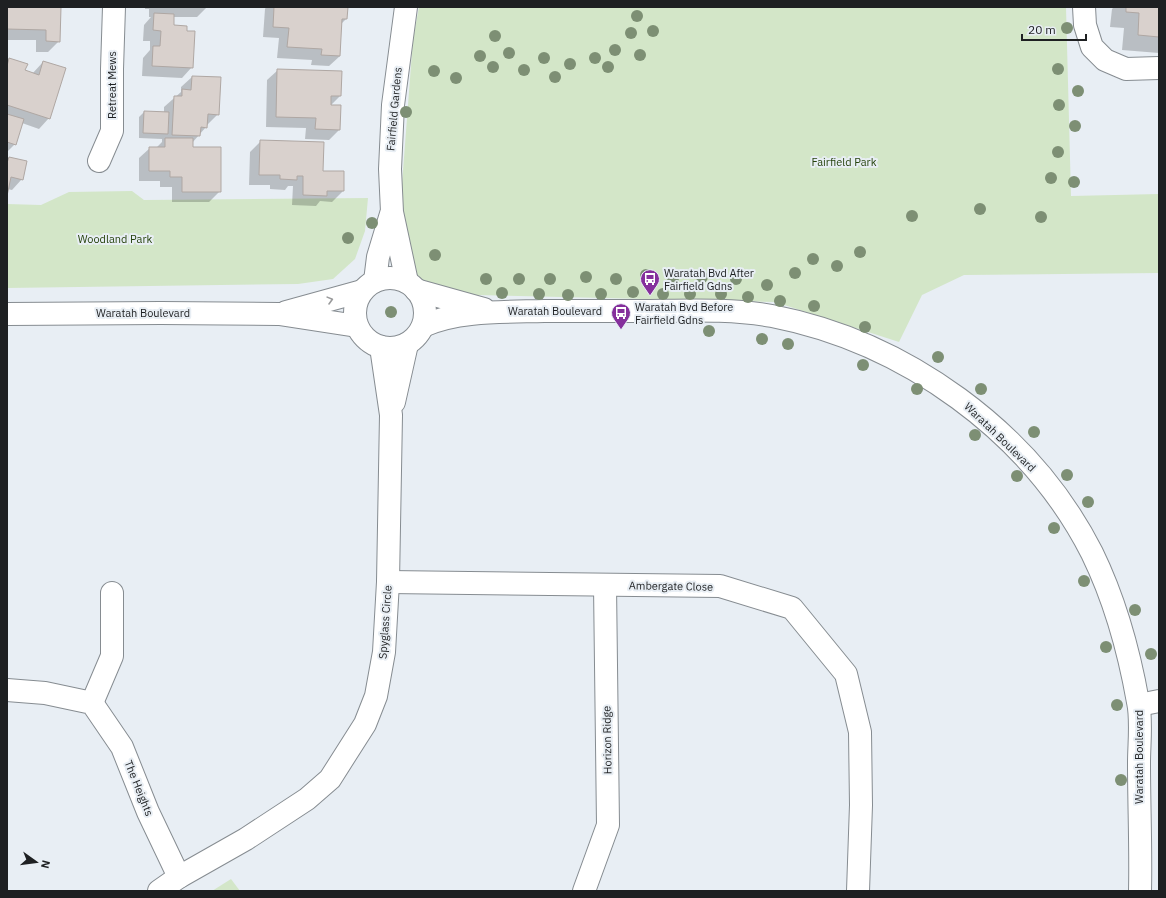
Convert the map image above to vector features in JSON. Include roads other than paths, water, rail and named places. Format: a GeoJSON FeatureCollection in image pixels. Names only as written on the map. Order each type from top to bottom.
{"type":"FeatureCollection","features":[{"type":"Feature","properties":{"kind":"street","name":"Retreat Mews"},"geometry":{"type":"LineString","coordinates":[[99,161],[112,131],[114,7]]}},
{"type":"Feature","properties":{"kind":"street","name":"Fairfield Gardens"},"geometry":{"type":"LineString","coordinates":[[406,7],[391,123],[390,169],[392,212],[411,286]]}},
{"type":"Feature","properties":{"kind":"street"},"geometry":{"type":"LineString","coordinates":[[1084,7],[1085,25],[1092,47],[1105,60],[1126,68],[1159,68]]}},
{"type":"Feature","properties":{"kind":"street","name":"Fairfield Gardens"},"geometry":{"type":"LineString","coordinates":[[369,286],[392,212]]}},
{"type":"Feature","properties":{"kind":"street","name":"Waratah Boulevard"},"geometry":{"type":"LineString","coordinates":[[279,314],[369,286],[386,278],[396,279],[411,286],[493,312]]}},
{"type":"Feature","properties":{"kind":"street"},"geometry":{"type":"LineString","coordinates":[[369,286],[358,299],[355,308],[357,326],[363,336],[371,343],[390,349],[407,344],[414,339],[423,326],[425,307],[421,298],[411,286]]}},
{"type":"Feature","properties":{"kind":"street","name":"Waratah Boulevard"},"geometry":{"type":"LineString","coordinates":[[423,326],[436,320],[493,312],[712,311],[768,315],[821,328],[865,344],[941,385],[971,407],[1019,452],[1051,488],[1072,520],[1092,554],[1115,608],[1149,703],[1140,891]]}},
{"type":"Feature","properties":{"kind":"street","name":"Waratah Boulevard"},"geometry":{"type":"LineString","coordinates":[[7,314],[279,314],[357,326]]}},
{"type":"Feature","properties":{"kind":"street","name":"Spyglass Circle"},"geometry":{"type":"LineString","coordinates":[[391,415],[407,344]]}},
{"type":"Feature","properties":{"kind":"street","name":"Spyglass Circle"},"geometry":{"type":"LineString","coordinates":[[159,891],[179,876],[246,839],[307,799],[330,779],[365,724],[376,696],[384,652],[388,582],[391,415],[381,347]]}},
{"type":"Feature","properties":{"kind":"street","name":"Ambergate Close"},"geometry":{"type":"LineString","coordinates":[[388,582],[720,586],[792,608],[846,674],[860,732],[861,805],[858,891]]}},
{"type":"Feature","properties":{"kind":"street","name":"Horizon Ridge"},"geometry":{"type":"LineString","coordinates":[[584,891],[608,825],[605,585]]}},
{"type":"Feature","properties":{"kind":"street"},"geometry":{"type":"LineString","coordinates":[[7,690],[45,693],[92,703],[112,656],[112,593]]}},
{"type":"Feature","properties":{"kind":"street","name":"The Heights"},"geometry":{"type":"LineString","coordinates":[[92,703],[122,748],[148,812],[179,876]]}},
{"type":"Feature","properties":{"kind":"place","name":"Waratah Bvd After Fairfield Gdns"},"geometry":{"type":"Point","coordinates":[650,296]}},
{"type":"Feature","properties":{"kind":"place","name":"Waratah Bvd Before Fairfield Gdns"},"geometry":{"type":"Point","coordinates":[621,330]}},
{"type":"Feature","properties":{"kind":"park label","name":"Fairfield Park"},"geometry":{"type":"Point","coordinates":[844,162]}},
{"type":"Feature","properties":{"kind":"park label","name":"Woodland Park"},"geometry":{"type":"Point","coordinates":[115,239]}}]}
